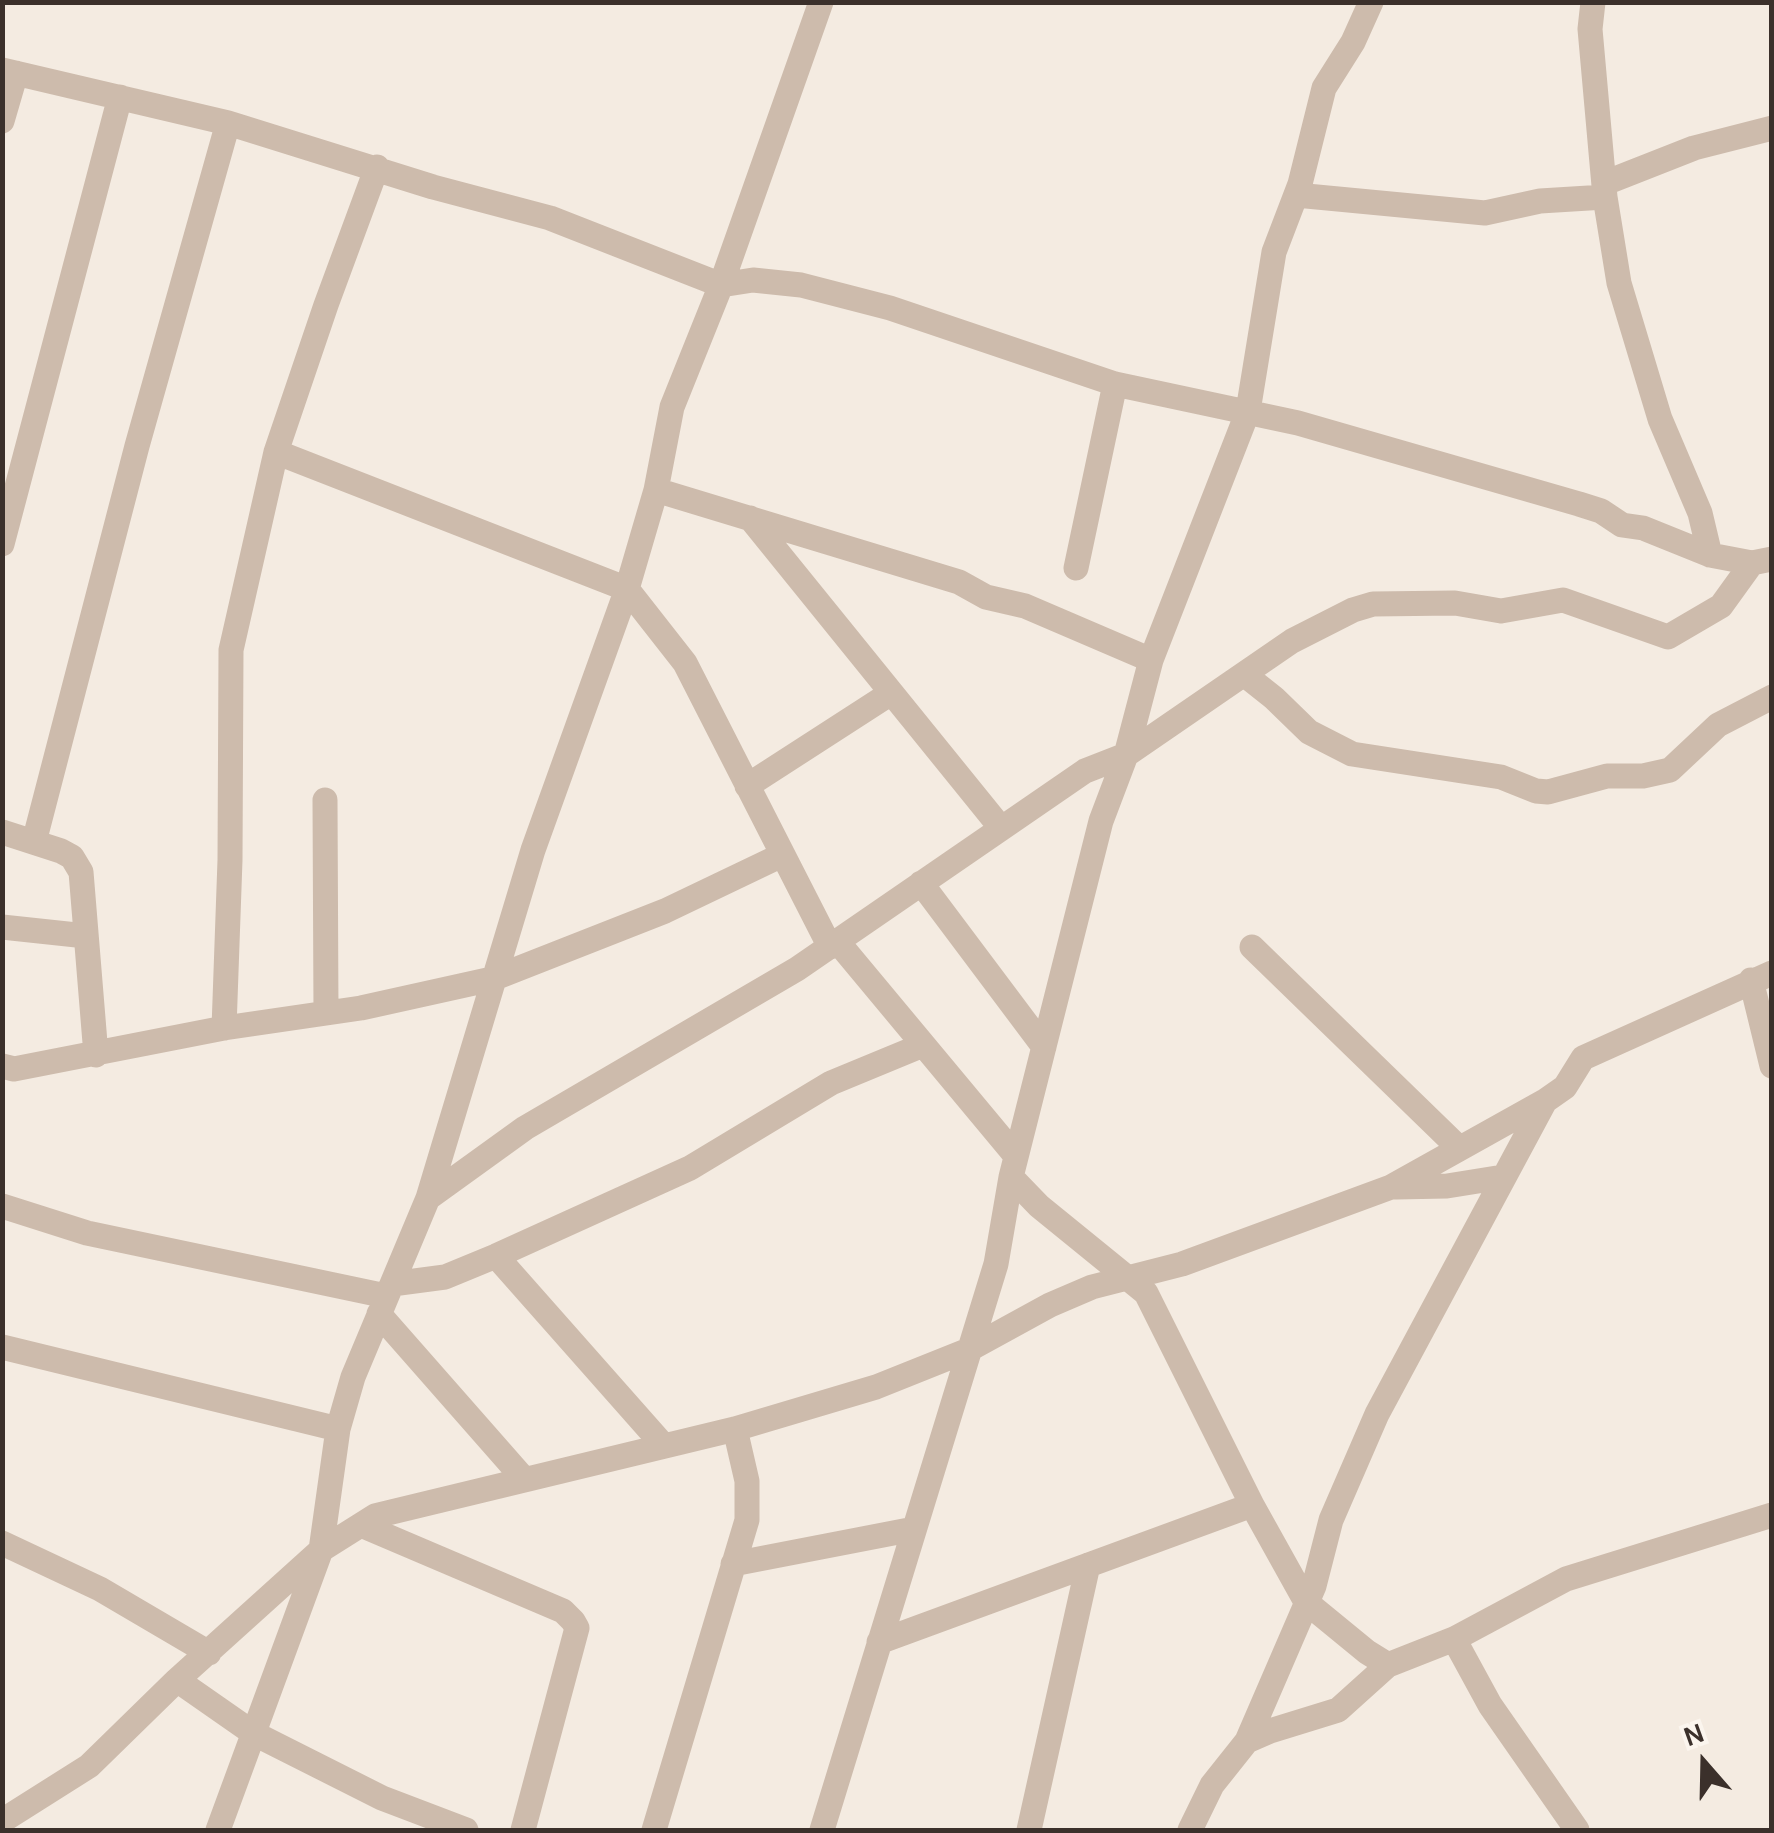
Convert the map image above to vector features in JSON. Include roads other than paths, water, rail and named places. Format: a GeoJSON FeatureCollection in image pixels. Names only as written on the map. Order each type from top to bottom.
{"type":"FeatureCollection","features":[{"type":"Feature","properties":{"kind":"street"},"geometry":{"type":"LineString","coordinates":[[218,1830],[322,1550],[338,1429],[353,1377],[428,1198],[533,850],[627,588],[656,490],[672,406],[721,285],[821,2]]}},
{"type":"Feature","properties":{"kind":"street"},"geometry":{"type":"LineString","coordinates":[[822,1830],[966,1351],[996,1264],[1014,1167],[1089,862],[1126,756],[1151,660],[1248,410],[1274,252],[1296,196],[1324,88],[1353,42],[1371,2]]}},
{"type":"Feature","properties":{"kind":"street"},"geometry":{"type":"LineString","coordinates":[[1593,2],[1590,30],[1605,190],[1620,283],[1660,419],[1700,513],[1710,555]]}},
{"type":"Feature","properties":{"kind":"street"},"geometry":{"type":"LineString","coordinates":[[2,122],[9,72],[228,122],[462,196],[550,218],[721,285],[752,280],[836,294],[940,323],[1115,384],[1248,410],[1579,504],[1601,511],[1622,525],[1642,528],[1710,555],[1762,561]]}},
{"type":"Feature","properties":{"kind":"street"},"geometry":{"type":"LineString","coordinates":[[2,544],[120,97]]}},
{"type":"Feature","properties":{"kind":"street"},"geometry":{"type":"LineString","coordinates":[[34,842],[136,446],[228,122]]}},
{"type":"Feature","properties":{"kind":"street"},"geometry":{"type":"LineString","coordinates":[[1296,196],[1485,212],[1605,190],[1694,148],[1772,128]]}},
{"type":"Feature","properties":{"kind":"street"},"geometry":{"type":"LineString","coordinates":[[224,1028],[232,650],[276,452],[377,167]]}},
{"type":"Feature","properties":{"kind":"street"},"geometry":{"type":"LineString","coordinates":[[1076,568],[1115,384]]}},
{"type":"Feature","properties":{"kind":"street"},"geometry":{"type":"LineString","coordinates":[[276,452],[627,588],[685,663],[782,855],[833,944],[923,1045],[1039,1206],[1146,1293],[1252,1505],[1306,1602],[1388,1665]]}},
{"type":"Feature","properties":{"kind":"street"},"geometry":{"type":"LineString","coordinates":[[656,490],[959,582],[986,597],[1024,606],[1151,660]]}},
{"type":"Feature","properties":{"kind":"street"},"geometry":{"type":"LineString","coordinates":[[750,518],[1000,828]]}},
{"type":"Feature","properties":{"kind":"street"},"geometry":{"type":"LineString","coordinates":[[428,1198],[525,1128],[770,987],[1085,771],[1126,756],[1302,635],[1373,604],[1455,603],[1501,611],[1562,600],[1668,637],[1722,606],[1762,561]]}},
{"type":"Feature","properties":{"kind":"street"},"geometry":{"type":"LineString","coordinates":[[1245,676],[1310,732],[1352,754],[1500,777],[1548,792],[1607,776],[1643,776],[1670,770],[1718,725],[1772,697]]}},
{"type":"Feature","properties":{"kind":"street"},"geometry":{"type":"LineString","coordinates":[[748,786],[892,693]]}},
{"type":"Feature","properties":{"kind":"street"},"geometry":{"type":"LineString","coordinates":[[325,800],[326,1013]]}},
{"type":"Feature","properties":{"kind":"street"},"geometry":{"type":"LineString","coordinates":[[2,832],[72,857],[81,872],[96,1055]]}},
{"type":"Feature","properties":{"kind":"street"},"geometry":{"type":"LineString","coordinates":[[2,1066],[14,1069],[96,1055],[492,979],[676,906],[782,855]]}},
{"type":"Feature","properties":{"kind":"street"},"geometry":{"type":"LineString","coordinates":[[921,883],[1044,1046]]}},
{"type":"Feature","properties":{"kind":"street"},"geometry":{"type":"LineString","coordinates":[[2,927],[86,936]]}},
{"type":"Feature","properties":{"kind":"street"},"geometry":{"type":"LineString","coordinates":[[1252,947],[1460,1148]]}},
{"type":"Feature","properties":{"kind":"street"},"geometry":{"type":"LineString","coordinates":[[2,1821],[41,1800],[89,1766],[177,1680],[322,1550],[388,1511],[736,1429],[876,1387],[966,1351],[1050,1304],[1092,1287],[1182,1264],[1391,1187],[1546,1101],[1565,1087],[1583,1058],[1761,977],[1772,1066]]}},
{"type":"Feature","properties":{"kind":"street"},"geometry":{"type":"LineString","coordinates":[[2,1206],[88,1233],[386,1298],[496,1256],[690,1168],[831,1083],[923,1045]]}},
{"type":"Feature","properties":{"kind":"street"},"geometry":{"type":"LineString","coordinates":[[1190,1830],[1212,1785],[1247,1741],[1306,1602],[1351,1469],[1546,1101]]}},
{"type":"Feature","properties":{"kind":"street"},"geometry":{"type":"LineString","coordinates":[[1391,1187],[1447,1186],[1503,1177]]}},
{"type":"Feature","properties":{"kind":"street"},"geometry":{"type":"LineString","coordinates":[[496,1256],[664,1446]]}},
{"type":"Feature","properties":{"kind":"street"},"geometry":{"type":"LineString","coordinates":[[386,1298],[524,1479]]}},
{"type":"Feature","properties":{"kind":"street"},"geometry":{"type":"LineString","coordinates":[[2,1347],[338,1429]]}},
{"type":"Feature","properties":{"kind":"street"},"geometry":{"type":"LineString","coordinates":[[654,1830],[747,1520],[748,1499],[736,1429]]}},
{"type":"Feature","properties":{"kind":"street"},"geometry":{"type":"LineString","coordinates":[[880,1642],[1252,1505]]}},
{"type":"Feature","properties":{"kind":"street"},"geometry":{"type":"LineString","coordinates":[[1247,1741],[1338,1710],[1388,1665],[1454,1639],[1566,1579],[1772,1515]]}},
{"type":"Feature","properties":{"kind":"street"},"geometry":{"type":"LineString","coordinates":[[361,1524],[563,1610],[574,1620],[576,1628],[523,1830]]}},
{"type":"Feature","properties":{"kind":"street"},"geometry":{"type":"LineString","coordinates":[[733,1564],[914,1530]]}},
{"type":"Feature","properties":{"kind":"street"},"geometry":{"type":"LineString","coordinates":[[2,1543],[100,1589],[208,1653]]}},
{"type":"Feature","properties":{"kind":"street"},"geometry":{"type":"LineString","coordinates":[[1029,1830],[1088,1566]]}},
{"type":"Feature","properties":{"kind":"street"},"geometry":{"type":"LineString","coordinates":[[1454,1639],[1490,1705],[1577,1830]]}},
{"type":"Feature","properties":{"kind":"street"},"geometry":{"type":"LineString","coordinates":[[177,1680],[253,1734],[382,1798],[466,1830]]}}]}
